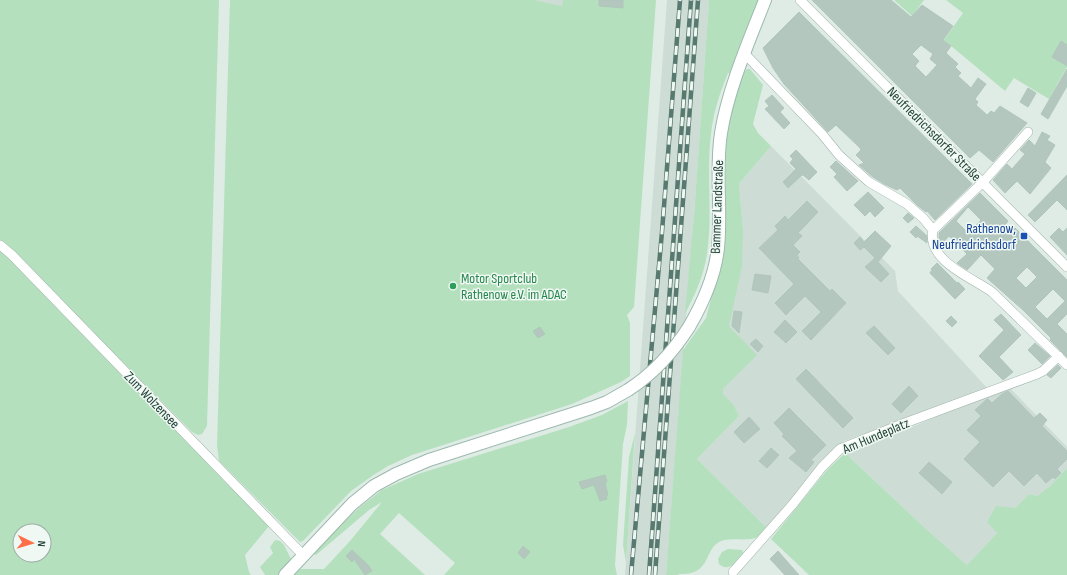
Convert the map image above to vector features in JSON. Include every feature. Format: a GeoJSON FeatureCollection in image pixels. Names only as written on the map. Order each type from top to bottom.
{"type":"FeatureCollection","features":[{"type":"Feature","properties":{"kind":"main road","name":"Bammer Landstraße"},"geometry":{"type":"LineString","coordinates":[[286,575],[352,504],[374,486],[396,474],[429,460],[607,402],[628,390],[649,374],[667,357],[689,327],[697,312],[708,286],[715,261],[718,249],[719,225],[719,150],[725,111],[764,0]]}},
{"type":"Feature","properties":{"kind":"street","name":"Neufriedrichsdorfer Straße"},"geometry":{"type":"LineString","coordinates":[[800,0],[1067,267]]}},
{"type":"Feature","properties":{"kind":"street"},"geometry":{"type":"LineString","coordinates":[[745,54],[822,134],[839,155],[869,182],[907,204],[923,218],[933,230]]}},
{"type":"Feature","properties":{"kind":"street"},"geometry":{"type":"LineString","coordinates":[[1028,132],[982,182],[933,230],[932,240],[936,251],[953,268],[992,292],[1067,365]]}},
{"type":"Feature","properties":{"kind":"street","name":"Zum Wolzensee"},"geometry":{"type":"LineString","coordinates":[[0,245],[17,260],[303,556]]}},
{"type":"Feature","properties":{"kind":"street","name":"Am Hundeplatz"},"geometry":{"type":"LineString","coordinates":[[733,572],[793,504],[822,467],[840,449],[1037,374],[1043,371],[1058,356]]}},
{"type":"Feature","properties":{"kind":"shaded area"},"geometry":{"type":"Polygon","coordinates":[[[535,0],[563,0],[562,6],[535,0]]]}},
{"type":"Feature","properties":{"kind":"shaded area"},"geometry":{"type":"Polygon","coordinates":[[[667,0],[709,0],[694,216],[666,575],[625,575],[667,0]]]}},
{"type":"Feature","properties":{"kind":"shaded area"},"geometry":{"type":"Polygon","coordinates":[[[771,146],[895,271],[898,291],[988,389],[844,441],[822,460],[768,529],[697,459],[739,416],[734,405],[722,394],[723,389],[756,355],[729,326],[743,230],[739,184],[771,146]]]}},
{"type":"Feature","properties":{"kind":"shaded area"},"geometry":{"type":"Polygon","coordinates":[[[1010,388],[1067,447],[1067,468],[1050,486],[1037,496],[1029,494],[1015,508],[997,533],[967,565],[845,453],[865,447],[992,393],[1010,388]]]}},
{"type":"Feature","properties":{"kind":"green space"},"geometry":{"type":"Polygon","coordinates":[[[0,0],[219,0],[207,426],[202,434],[198,435],[192,432],[11,251],[0,242],[0,0]]]}},
{"type":"Feature","properties":{"kind":"green space"},"geometry":{"type":"Polygon","coordinates":[[[230,0],[535,0],[562,6],[563,0],[656,0],[634,307],[627,315],[630,323],[630,376],[621,382],[572,404],[412,455],[388,466],[351,491],[303,541],[300,542],[219,461],[217,445],[230,0]]]}},
{"type":"Feature","properties":{"kind":"green space"},"geometry":{"type":"Polygon","coordinates":[[[709,0],[759,0],[732,74],[728,73],[715,111],[712,126],[709,164],[709,239],[707,254],[699,285],[685,314],[694,216],[709,0]]]}},
{"type":"Feature","properties":{"kind":"green space"},"geometry":{"type":"Polygon","coordinates":[[[894,0],[924,0],[912,16],[894,0]]]}},
{"type":"Feature","properties":{"kind":"green space"},"geometry":{"type":"Polygon","coordinates":[[[946,0],[1067,0],[1067,67],[1049,99],[1014,78],[1005,91],[944,40],[963,13],[946,0]]]}},
{"type":"Feature","properties":{"kind":"green space"},"geometry":{"type":"Polygon","coordinates":[[[747,69],[750,69],[763,85],[753,124],[758,133],[771,146],[739,184],[743,230],[742,266],[729,326],[757,355],[723,389],[723,394],[734,405],[739,416],[697,459],[768,529],[760,536],[755,538],[728,539],[717,543],[703,565],[698,570],[691,573],[666,575],[683,350],[706,318],[722,257],[725,218],[726,137],[739,83],[747,69]]]}},
{"type":"Feature","properties":{"kind":"green space"},"geometry":{"type":"Polygon","coordinates":[[[0,248],[269,526],[245,555],[251,575],[0,575],[0,248]]]}},
{"type":"Feature","properties":{"kind":"green space"},"geometry":{"type":"Polygon","coordinates":[[[628,401],[627,425],[623,444],[615,565],[617,575],[444,575],[455,563],[399,513],[380,534],[425,575],[292,575],[297,569],[324,569],[350,541],[382,502],[369,510],[316,555],[313,554],[360,507],[382,490],[418,474],[569,427],[602,415],[628,401]]]}},
{"type":"Feature","properties":{"kind":"green space"},"geometry":{"type":"Polygon","coordinates":[[[635,433],[626,562],[623,545],[629,457],[635,433]]]}},
{"type":"Feature","properties":{"kind":"green space"},"geometry":{"type":"Polygon","coordinates":[[[845,453],[967,565],[997,533],[987,522],[996,506],[1015,508],[1029,494],[1037,496],[1050,486],[1067,468],[1067,575],[809,575],[771,539],[827,470],[845,453]]]}},
{"type":"Feature","properties":{"kind":"green space"},"geometry":{"type":"Polygon","coordinates":[[[275,540],[280,541],[284,545],[292,561],[279,575],[265,575],[260,567],[273,553],[270,547],[275,540]]]}},
{"type":"Feature","properties":{"kind":"green space"},"geometry":{"type":"Polygon","coordinates":[[[728,549],[742,550],[744,554],[733,565],[726,567],[719,564],[718,559],[722,552],[728,549]]]}},
{"type":"Feature","properties":{"kind":"building"},"geometry":{"type":"Polygon","coordinates":[[[599,0],[623,0],[623,8],[599,6],[599,0]]]}},
{"type":"Feature","properties":{"kind":"building"},"geometry":{"type":"Polygon","coordinates":[[[812,0],[891,0],[911,17],[922,5],[953,26],[943,40],[951,46],[946,53],[958,64],[955,67],[961,73],[958,76],[971,88],[978,78],[986,84],[975,99],[978,102],[976,105],[987,115],[991,111],[994,113],[1000,106],[1027,123],[993,162],[979,150],[970,158],[812,0]],[[921,45],[912,54],[919,61],[915,66],[926,77],[937,65],[930,59],[933,54],[921,45]]]}},
{"type":"Feature","properties":{"kind":"building"},"geometry":{"type":"Polygon","coordinates":[[[799,12],[972,184],[935,220],[927,211],[926,212],[917,205],[900,188],[897,190],[884,184],[859,165],[864,163],[856,155],[861,150],[860,148],[836,125],[828,132],[784,84],[773,68],[763,48],[799,12]]]}},
{"type":"Feature","properties":{"kind":"building"},"geometry":{"type":"Polygon","coordinates":[[[1061,41],[1067,45],[1067,66],[1052,57],[1061,41]]]}},
{"type":"Feature","properties":{"kind":"building"},"geometry":{"type":"Polygon","coordinates":[[[1067,69],[1067,86],[1048,119],[1041,114],[1067,69]]]}},
{"type":"Feature","properties":{"kind":"building"},"geometry":{"type":"Polygon","coordinates":[[[1028,88],[1036,93],[1028,107],[1020,102],[1028,88]]]}},
{"type":"Feature","properties":{"kind":"building"},"geometry":{"type":"Polygon","coordinates":[[[772,95],[784,108],[780,112],[790,123],[784,129],[765,109],[769,106],[765,101],[772,95]]]}},
{"type":"Feature","properties":{"kind":"building"},"geometry":{"type":"Polygon","coordinates":[[[1042,132],[1050,136],[1047,140],[1055,145],[1045,162],[1051,168],[1030,194],[1017,181],[1005,193],[993,180],[1007,164],[1012,169],[1025,154],[1020,150],[1029,140],[1035,146],[1042,132]]]}},
{"type":"Feature","properties":{"kind":"building"},"geometry":{"type":"Polygon","coordinates":[[[796,150],[817,172],[809,180],[802,175],[788,188],[783,182],[796,169],[790,163],[793,159],[790,156],[796,150]]]}},
{"type":"Feature","properties":{"kind":"building"},"geometry":{"type":"Polygon","coordinates":[[[836,161],[858,181],[847,191],[834,177],[837,174],[830,167],[836,161]]]}},
{"type":"Feature","properties":{"kind":"building"},"geometry":{"type":"Polygon","coordinates":[[[1067,175],[1067,210],[1057,200],[1035,222],[1028,215],[1067,175]]]}},
{"type":"Feature","properties":{"kind":"building"},"geometry":{"type":"Polygon","coordinates":[[[868,192],[884,208],[875,217],[870,211],[865,216],[854,205],[868,192]]]}},
{"type":"Feature","properties":{"kind":"building"},"geometry":{"type":"Polygon","coordinates":[[[980,193],[1008,221],[1005,225],[1012,231],[1015,228],[1067,280],[1067,314],[1057,324],[1067,334],[1067,357],[1050,340],[1051,338],[1024,311],[987,278],[995,269],[981,255],[967,270],[957,263],[967,254],[949,236],[941,245],[939,233],[980,193]],[[968,207],[956,221],[968,233],[981,220],[968,207]],[[1027,267],[1016,278],[1026,288],[1037,277],[1027,267]],[[1053,289],[1035,307],[1047,319],[1065,301],[1053,289]]]}},
{"type":"Feature","properties":{"kind":"building"},"geometry":{"type":"Polygon","coordinates":[[[807,201],[818,212],[798,233],[802,236],[793,245],[800,252],[797,255],[799,258],[798,259],[830,291],[832,289],[846,303],[811,340],[802,331],[821,312],[805,296],[786,315],[775,303],[794,284],[759,248],[778,230],[775,226],[785,216],[788,220],[807,201]]]}},
{"type":"Feature","properties":{"kind":"building"},"geometry":{"type":"Polygon","coordinates":[[[908,213],[914,218],[908,223],[903,218],[908,213]]]}},
{"type":"Feature","properties":{"kind":"building"},"geometry":{"type":"Polygon","coordinates":[[[916,226],[927,236],[927,243],[917,236],[916,238],[910,232],[916,226]]]}},
{"type":"Feature","properties":{"kind":"building"},"geometry":{"type":"Polygon","coordinates":[[[1059,228],[1063,232],[1067,228],[1067,255],[1050,237],[1059,228]]]}},
{"type":"Feature","properties":{"kind":"building"},"geometry":{"type":"Polygon","coordinates":[[[875,231],[891,246],[878,262],[889,274],[881,282],[865,267],[875,258],[864,247],[860,250],[854,243],[860,237],[864,242],[875,231]]]}},
{"type":"Feature","properties":{"kind":"building"},"geometry":{"type":"Polygon","coordinates":[[[937,263],[965,289],[955,299],[930,273],[932,270],[931,269],[937,263]]]}},
{"type":"Feature","properties":{"kind":"building"},"geometry":{"type":"Polygon","coordinates":[[[755,274],[771,276],[768,293],[752,290],[755,274]]]}},
{"type":"Feature","properties":{"kind":"building"},"geometry":{"type":"Polygon","coordinates":[[[734,311],[742,312],[739,333],[732,326],[734,311]]]}},
{"type":"Feature","properties":{"kind":"building"},"geometry":{"type":"Polygon","coordinates":[[[1001,314],[1021,335],[999,357],[1013,372],[1003,380],[979,356],[1004,330],[994,320],[1001,314]]]}},
{"type":"Feature","properties":{"kind":"building"},"geometry":{"type":"Polygon","coordinates":[[[951,316],[957,322],[952,327],[946,321],[951,316]]]}},
{"type":"Feature","properties":{"kind":"building"},"geometry":{"type":"Polygon","coordinates":[[[785,320],[797,332],[786,343],[774,332],[785,320]]]}},
{"type":"Feature","properties":{"kind":"building"},"geometry":{"type":"Polygon","coordinates":[[[874,326],[895,348],[888,355],[866,333],[874,326]]]}},
{"type":"Feature","properties":{"kind":"building"},"geometry":{"type":"Polygon","coordinates":[[[540,327],[545,334],[538,338],[533,331],[540,327]]]}},
{"type":"Feature","properties":{"kind":"building"},"geometry":{"type":"Polygon","coordinates":[[[756,339],[763,346],[758,352],[750,344],[756,339]]]}},
{"type":"Feature","properties":{"kind":"building"},"geometry":{"type":"Polygon","coordinates":[[[1035,343],[1050,356],[1042,364],[1028,350],[1035,343]]]}},
{"type":"Feature","properties":{"kind":"building"},"geometry":{"type":"Polygon","coordinates":[[[1058,365],[1061,368],[1051,378],[1047,375],[1058,365]]]}},
{"type":"Feature","properties":{"kind":"building"},"geometry":{"type":"Polygon","coordinates":[[[806,369],[853,418],[843,428],[796,379],[806,369]]]}},
{"type":"Feature","properties":{"kind":"building"},"geometry":{"type":"Polygon","coordinates":[[[909,386],[918,396],[901,413],[892,404],[909,386]]]}},
{"type":"Feature","properties":{"kind":"building"},"geometry":{"type":"Polygon","coordinates":[[[1008,391],[1034,418],[1040,413],[1047,420],[1042,426],[1067,451],[1067,459],[1057,469],[1061,473],[1055,479],[1053,477],[1046,483],[1037,473],[1024,486],[1009,471],[993,487],[964,459],[980,442],[967,430],[981,416],[975,410],[987,399],[992,403],[1008,391]]]}},
{"type":"Feature","properties":{"kind":"building"},"geometry":{"type":"Polygon","coordinates":[[[789,408],[826,445],[811,460],[814,462],[806,472],[789,458],[797,451],[782,436],[784,434],[774,423],[789,408]]]}},
{"type":"Feature","properties":{"kind":"building"},"geometry":{"type":"Polygon","coordinates":[[[749,417],[760,429],[744,443],[734,432],[749,417]]]}},
{"type":"Feature","properties":{"kind":"building"},"geometry":{"type":"Polygon","coordinates":[[[771,448],[779,455],[767,468],[759,461],[771,448]]]}},
{"type":"Feature","properties":{"kind":"building"},"geometry":{"type":"Polygon","coordinates":[[[929,462],[952,482],[942,494],[919,473],[929,462]]]}},
{"type":"Feature","properties":{"kind":"building"},"geometry":{"type":"Polygon","coordinates":[[[605,475],[608,495],[606,496],[607,499],[600,501],[594,485],[582,489],[579,482],[605,475]]]}},
{"type":"Feature","properties":{"kind":"building"},"geometry":{"type":"Polygon","coordinates":[[[523,546],[530,552],[524,559],[518,553],[523,546]]]}},
{"type":"Feature","properties":{"kind":"building"},"geometry":{"type":"Polygon","coordinates":[[[352,550],[368,565],[372,571],[365,575],[354,559],[352,562],[346,556],[352,550]]]}},
{"type":"Feature","properties":{"kind":"building"},"geometry":{"type":"Polygon","coordinates":[[[778,551],[799,575],[785,575],[770,559],[778,551]]]}},
{"type":"Feature","properties":{"kind":"railway"},"geometry":{"type":"LineString","coordinates":[[631,575],[662,232],[680,0]]}},
{"type":"Feature","properties":{"kind":"railway"},"geometry":{"type":"LineString","coordinates":[[649,575],[691,0]]}},
{"type":"Feature","properties":{"kind":"railway"},"geometry":{"type":"LineString","coordinates":[[655,575],[698,0]]}},
{"type":"Feature","properties":{"kind":"place","name":"Rathenow, Neufriedrichsdorf"},"geometry":{"type":"Point","coordinates":[1024,236]}},
{"type":"Feature","properties":{"kind":"place","name":"Motor Sportclub Rathenow e.V. im ADAC"},"geometry":{"type":"Point","coordinates":[453,286]}}]}
